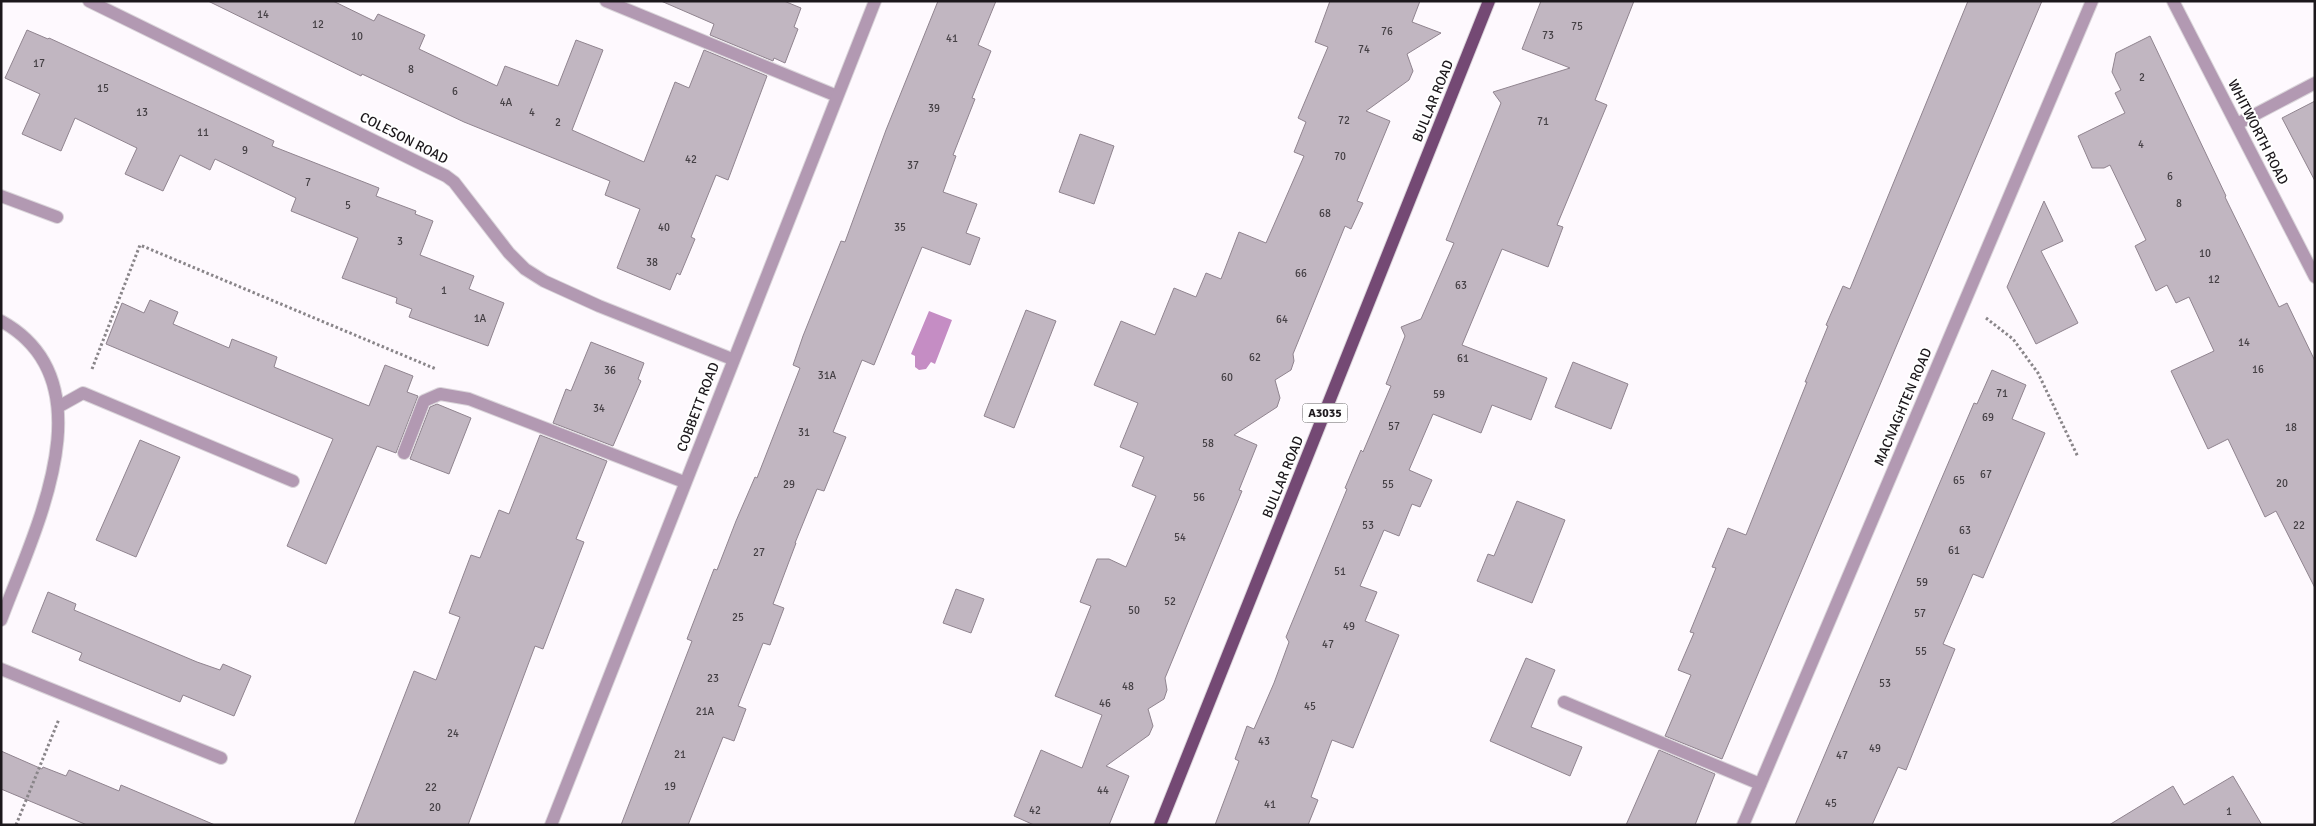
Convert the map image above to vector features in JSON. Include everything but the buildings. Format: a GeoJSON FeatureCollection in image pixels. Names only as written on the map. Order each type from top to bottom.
{"type":"FeatureCollection","features":[{"type":"Feature","properties":{"kind":"main road","name":"BULLAR ROAD"},"geometry":{"type":"LineString","coordinates":[[1160,825],[1489,1]]}},
{"type":"Feature","properties":{"kind":"street","name":"COLESON ROAD"},"geometry":{"type":"LineString","coordinates":[[89,1],[446,176],[454,182],[509,253],[525,269],[544,281],[568,293],[732,359]]}},
{"type":"Feature","properties":{"kind":"street"},"geometry":{"type":"LineString","coordinates":[[606,1],[837,96]]}},
{"type":"Feature","properties":{"kind":"street","name":"COBBETT ROAD"},"geometry":{"type":"LineString","coordinates":[[551,825],[732,359],[874,1]]}},
{"type":"Feature","properties":{"kind":"street","name":"MACNAGHTEN ROAD"},"geometry":{"type":"LineString","coordinates":[[1743,825],[2092,1]]}},
{"type":"Feature","properties":{"kind":"street","name":"WHITWORTH ROAD"},"geometry":{"type":"LineString","coordinates":[[2173,1],[2315,277]]}},
{"type":"Feature","properties":{"kind":"street"},"geometry":{"type":"LineString","coordinates":[[2237,124],[2315,83]]}},
{"type":"Feature","properties":{"kind":"street"},"geometry":{"type":"LineString","coordinates":[[1,196],[57,217]]}},
{"type":"Feature","properties":{"kind":"street"},"geometry":{"type":"LineString","coordinates":[[1,321],[21,333],[41,354],[50,370],[58,407],[56,446],[46,498],[1,620]]}},
{"type":"Feature","properties":{"kind":"street"},"geometry":{"type":"LineString","coordinates":[[58,407],[83,393],[293,481]]}},
{"type":"Feature","properties":{"kind":"street"},"geometry":{"type":"LineString","coordinates":[[404,453],[424,401],[440,394],[469,399],[684,482]]}},
{"type":"Feature","properties":{"kind":"street"},"geometry":{"type":"LineString","coordinates":[[1,669],[221,758]]}},
{"type":"Feature","properties":{"kind":"street"},"geometry":{"type":"LineString","coordinates":[[1564,702],[1760,784]]}},
{"type":"Feature","properties":{"kind":"path"},"geometry":{"type":"LineString","coordinates":[[83,393],[140,245],[443,371]]}},
{"type":"Feature","properties":{"kind":"path"},"geometry":{"type":"LineString","coordinates":[[1965,301],[2013,339],[2038,373],[2078,457]]}},
{"type":"Feature","properties":{"kind":"path"},"geometry":{"type":"LineString","coordinates":[[16,825],[69,696]]}},
{"type":"Feature","properties":{"kind":"shaded area"},"geometry":{"type":"Polygon","coordinates":[[[929,311],[952,320],[935,364],[931,362],[926,369],[919,370],[915,367],[915,356],[911,354],[929,311]]]}}]}
